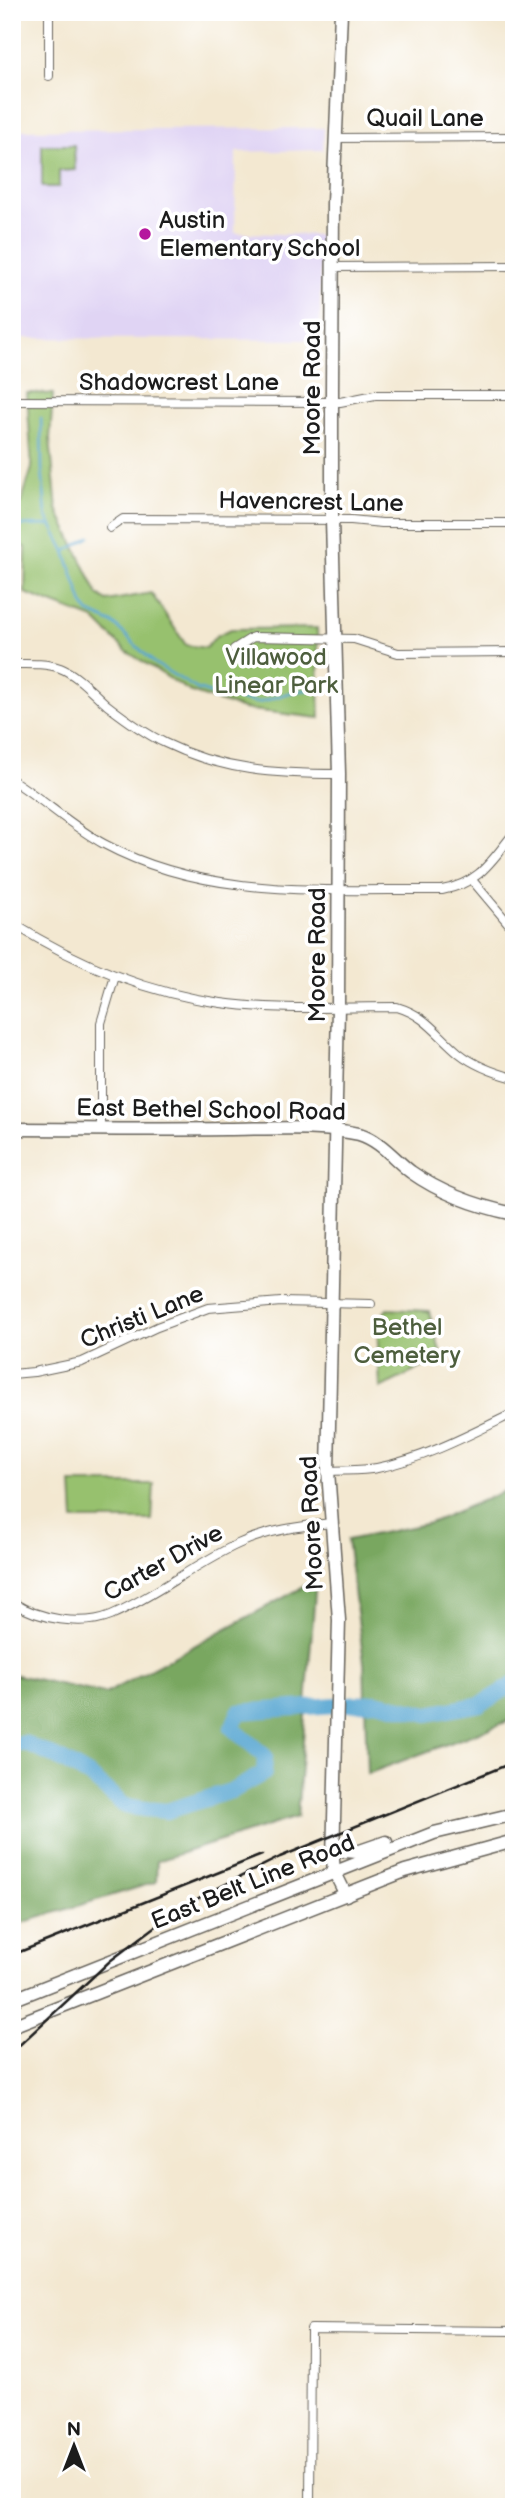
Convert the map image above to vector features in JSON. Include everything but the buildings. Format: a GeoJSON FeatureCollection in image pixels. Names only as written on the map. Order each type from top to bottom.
{"type":"FeatureCollection","features":[{"type":"Feature","properties":{"kind":"street"},"geometry":{"type":"LineString","coordinates":[[49,12],[49,76]]}},
{"type":"Feature","properties":{"kind":"street","name":"Moore Road"},"geometry":{"type":"LineString","coordinates":[[341,12],[333,267],[332,402],[338,774],[338,1007],[328,1471],[339,1620],[334,1871],[346,1895]]}},
{"type":"Feature","properties":{"kind":"street","name":"Quail Lane"},"geometry":{"type":"LineString","coordinates":[[336,138],[514,137]]}},
{"type":"Feature","properties":{"kind":"street"},"geometry":{"type":"LineString","coordinates":[[333,267],[514,266]]}},
{"type":"Feature","properties":{"kind":"street","name":"Shadowcrest Lane"},"geometry":{"type":"LineString","coordinates":[[12,401],[332,402],[375,395],[514,395]]}},
{"type":"Feature","properties":{"kind":"street","name":"Havencrest Lane"},"geometry":{"type":"LineString","coordinates":[[110,528],[123,519],[514,523]]}},
{"type":"Feature","properties":{"kind":"street"},"geometry":{"type":"LineString","coordinates":[[234,649],[253,637],[362,641],[398,653],[514,652]]}},
{"type":"Feature","properties":{"kind":"street"},"geometry":{"type":"LineString","coordinates":[[12,664],[42,664],[61,668],[132,724],[165,743],[213,762],[281,774],[338,774]]}},
{"type":"Feature","properties":{"kind":"street"},"geometry":{"type":"LineString","coordinates":[[12,780],[80,830],[105,844],[167,870],[246,887],[280,890],[442,890],[456,887],[481,874],[514,834]]}},
{"type":"Feature","properties":{"kind":"street"},"geometry":{"type":"LineString","coordinates":[[472,880],[514,930]]}},
{"type":"Feature","properties":{"kind":"street"},"geometry":{"type":"LineString","coordinates":[[12,923],[48,945],[115,976],[157,989],[220,1003],[397,1007],[410,1011],[425,1020],[463,1056],[496,1074],[514,1078]]}},
{"type":"Feature","properties":{"kind":"street"},"geometry":{"type":"LineString","coordinates":[[101,1129],[101,1023],[115,976]]}},
{"type":"Feature","properties":{"kind":"street","name":"East Bethel School Road"},"geometry":{"type":"LineString","coordinates":[[12,1129],[335,1131],[364,1135],[408,1170],[441,1191],[486,1208],[514,1214]]}},
{"type":"Feature","properties":{"kind":"street","name":"Christi Lane"},"geometry":{"type":"LineString","coordinates":[[12,1374],[82,1362],[157,1327],[208,1308],[246,1304],[371,1304]]}},
{"type":"Feature","properties":{"kind":"street"},"geometry":{"type":"LineString","coordinates":[[328,1471],[375,1469],[407,1461],[433,1452],[514,1413]]}},
{"type":"Feature","properties":{"kind":"street","name":"Carter Drive"},"geometry":{"type":"LineString","coordinates":[[12,1602],[36,1614],[57,1619],[83,1620],[108,1616],[255,1536],[332,1523]]}},
{"type":"Feature","properties":{"kind":"street","name":"East Belt Line Road"},"geometry":{"type":"LineString","coordinates":[[12,2000],[434,1833],[514,1814]]}},
{"type":"Feature","properties":{"kind":"street"},"geometry":{"type":"LineString","coordinates":[[334,1850],[357,1852],[404,1836],[434,1833]]}},
{"type":"Feature","properties":{"kind":"street","name":"East Belt Line Road"},"geometry":{"type":"LineString","coordinates":[[12,2026],[405,1871],[514,1841]]}},
{"type":"Feature","properties":{"kind":"street"},"geometry":{"type":"LineString","coordinates":[[310,2507],[311,2329],[514,2331]]}},
{"type":"Feature","properties":{"kind":"shaded area","name":"Austin Elementary School"},"geometry":{"type":"Polygon","coordinates":[[[324,128],[323,150],[236,152],[235,233],[320,235],[320,340],[12,338],[12,130],[324,128]]]}},
{"type":"Feature","properties":{"kind":"green space"},"geometry":{"type":"Polygon","coordinates":[[[42,145],[74,145],[75,170],[59,171],[59,187],[42,187],[42,145]]]}},
{"type":"Feature","properties":{"kind":"green space","name":"Villawood Linear Park"},"geometry":{"type":"Polygon","coordinates":[[[27,393],[53,394],[50,439],[57,509],[98,595],[107,601],[151,593],[186,645],[206,648],[216,636],[231,629],[317,628],[320,718],[243,709],[191,692],[126,651],[94,619],[25,593],[26,547],[12,545],[12,505],[21,503],[32,468],[27,393]]]}},
{"type":"Feature","properties":{"kind":"green space","name":"Bethel Cemetery"},"geometry":{"type":"Polygon","coordinates":[[[387,1309],[429,1311],[442,1358],[380,1388],[377,1322],[387,1309]]]}},
{"type":"Feature","properties":{"kind":"green space"},"geometry":{"type":"Polygon","coordinates":[[[72,1484],[154,1484],[152,1520],[74,1520],[72,1484]]]}},
{"type":"Feature","properties":{"kind":"green space"},"geometry":{"type":"Polygon","coordinates":[[[514,1487],[514,1719],[367,1774],[364,1663],[347,1540],[430,1523],[514,1487]]]}},
{"type":"Feature","properties":{"kind":"green space"},"geometry":{"type":"Polygon","coordinates":[[[316,1580],[297,1817],[157,1861],[156,1882],[12,1926],[12,1674],[105,1694],[316,1580]]]}},
{"type":"Feature","properties":{"kind":"waterway"},"geometry":{"type":"LineString","coordinates":[[41,418],[46,515],[65,551],[88,612],[114,624],[154,663],[197,689],[258,703],[295,691],[318,689]]}},
{"type":"Feature","properties":{"kind":"waterway"},"geometry":{"type":"LineString","coordinates":[[12,526],[50,525]]}},
{"type":"Feature","properties":{"kind":"waterway"},"geometry":{"type":"LineString","coordinates":[[66,551],[90,537]]}},
{"type":"Feature","properties":{"kind":"waterway"},"geometry":{"type":"LineString","coordinates":[[12,1746],[24,1743],[60,1759],[91,1777],[125,1806],[167,1811],[234,1790],[264,1773],[265,1756],[232,1728],[239,1712],[376,1702],[428,1714],[481,1704],[514,1684]]}},
{"type":"Feature","properties":{"kind":"railway"},"geometry":{"type":"LineString","coordinates":[[12,2052],[110,1961],[171,1915],[202,1896],[280,1857],[514,1762]]}},
{"type":"Feature","properties":{"kind":"railway"},"geometry":{"type":"LineString","coordinates":[[12,1955],[262,1855]]}},
{"type":"Feature","properties":{"kind":"place","name":"Austin Elementary School"},"geometry":{"type":"Point","coordinates":[145,234]}}]}
